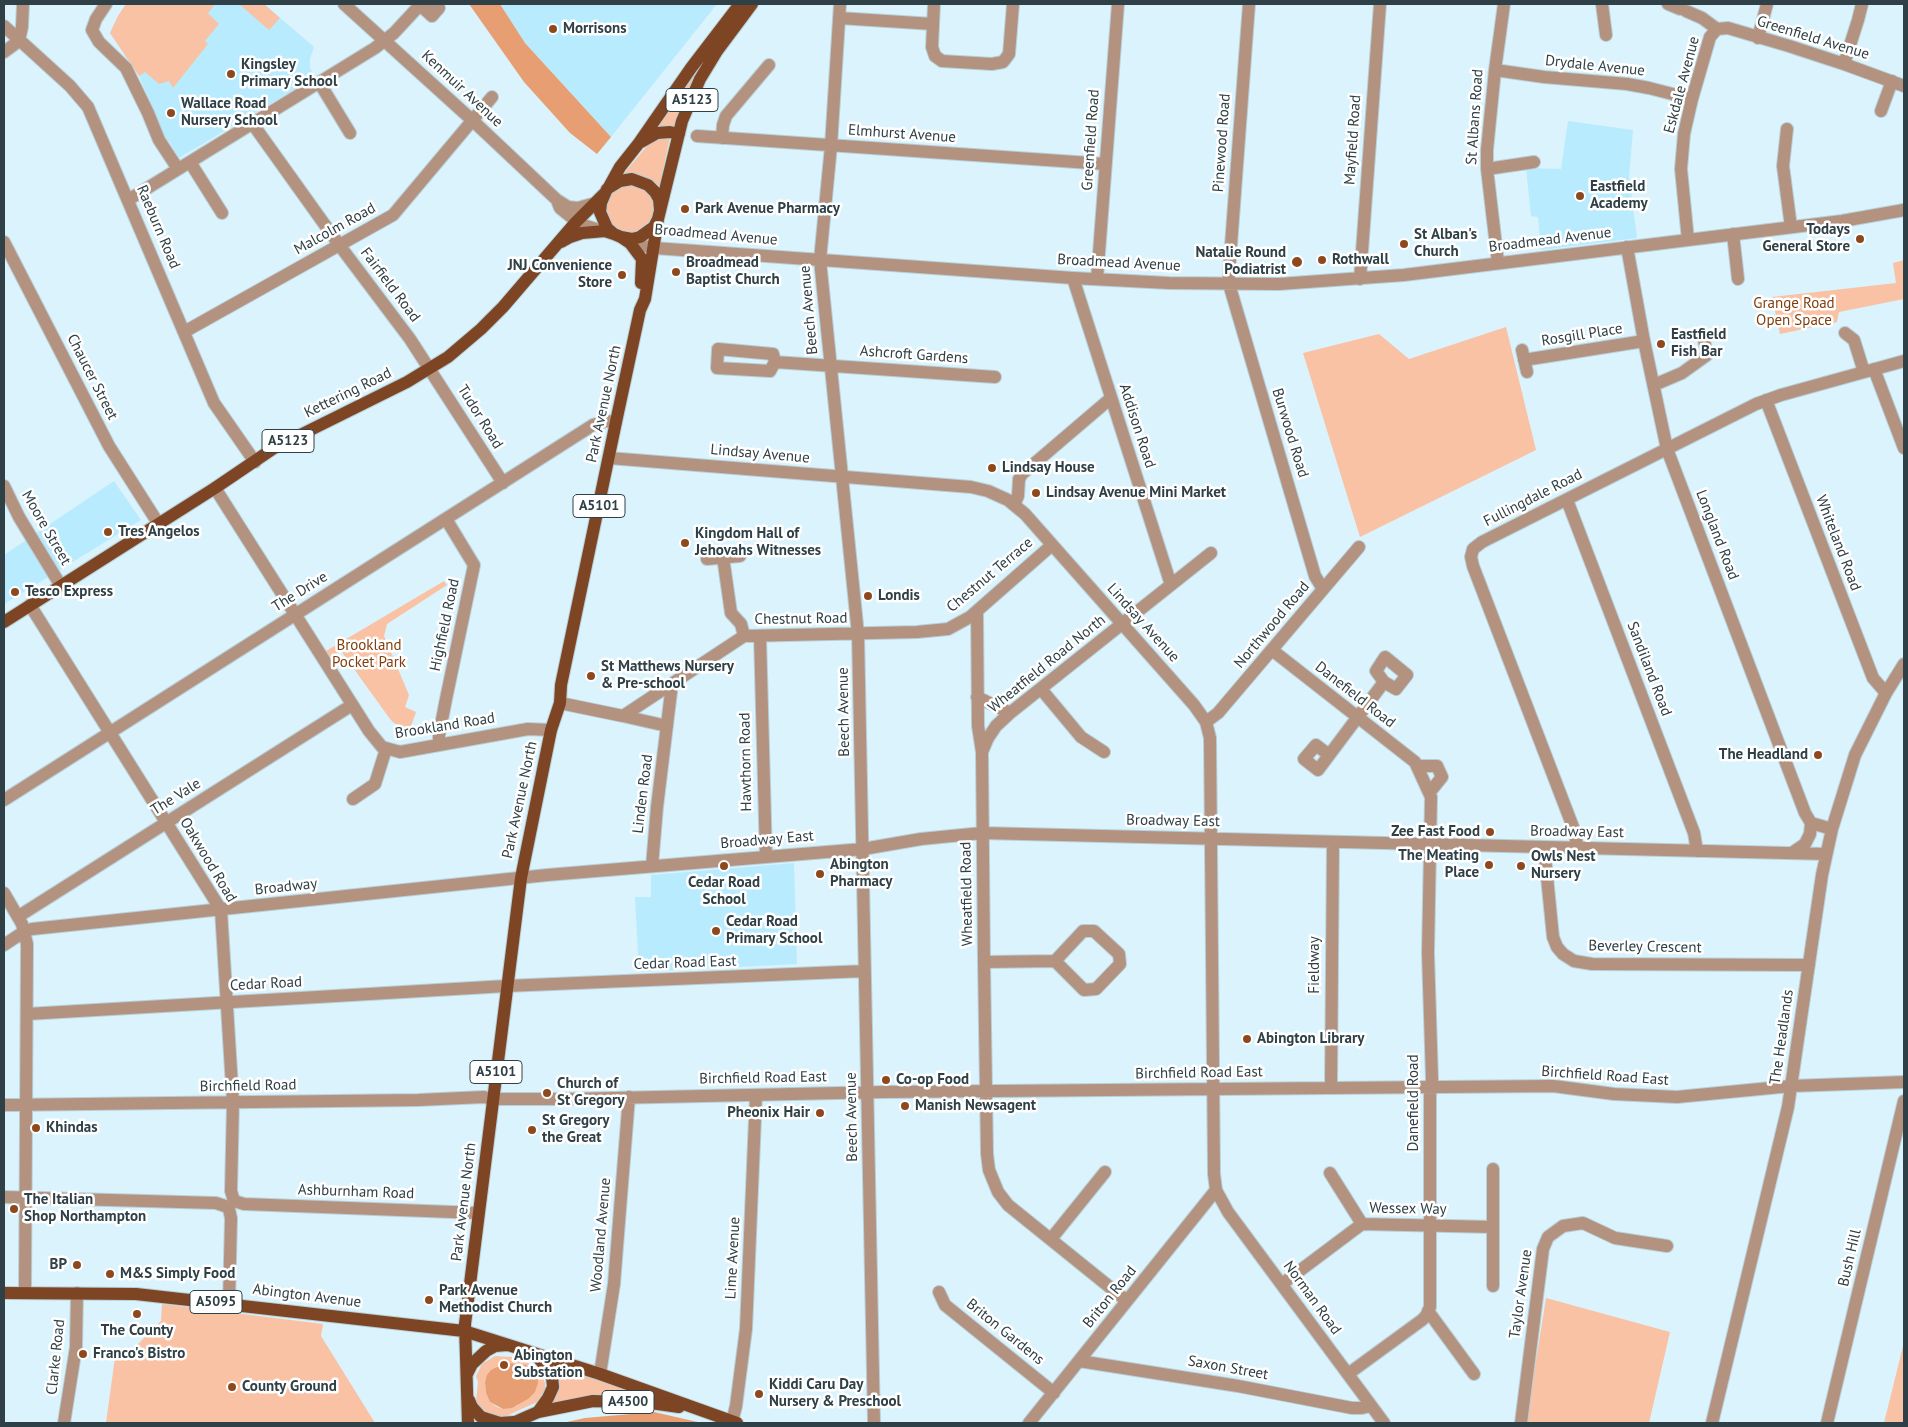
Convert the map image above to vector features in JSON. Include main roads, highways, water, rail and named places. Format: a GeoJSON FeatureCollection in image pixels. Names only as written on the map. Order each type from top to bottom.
{"type":"FeatureCollection","features":[{"type":"Feature","properties":{"kind":"main road","name":"Kettering Road"},"geometry":{"type":"LineString","coordinates":[[4,622],[290,440],[407,382],[448,357],[481,329],[592,204],[606,192],[620,167],[691,68],[740,4]]}},
{"type":"Feature","properties":{"kind":"main road","name":"A5123"},"geometry":{"type":"LineString","coordinates":[[659,214],[678,134],[700,78],[717,51],[752,4]]}},
{"type":"Feature","properties":{"kind":"main road","name":"Kettering Road"},"geometry":{"type":"LineString","coordinates":[[639,143],[657,134],[670,132],[678,134]]}},
{"type":"Feature","properties":{"kind":"main road"},"geometry":{"type":"LineString","coordinates":[[625,179],[641,181],[648,185],[659,199],[659,214],[654,227],[640,237],[632,239],[618,236],[602,220],[601,203],[606,192],[612,185],[625,179]]}},
{"type":"Feature","properties":{"kind":"main road","name":"Park Avenue North"},"geometry":{"type":"LineString","coordinates":[[467,1303],[521,878],[551,730],[560,703],[561,685],[616,422],[640,310],[645,299],[659,214]]}},
{"type":"Feature","properties":{"kind":"main road","name":"Kettering Road"},"geometry":{"type":"LineString","coordinates":[[555,246],[570,237],[582,233],[618,236]]}},
{"type":"Feature","properties":{"kind":"main road","name":"Park Avenue North"},"geometry":{"type":"LineString","coordinates":[[618,236],[642,259],[640,310]]}},
{"type":"Feature","properties":{"kind":"main road","name":"Abington Avenue"},"geometry":{"type":"LineString","coordinates":[[4,1293],[136,1294],[464,1331],[600,1374],[699,1410]]}},
{"type":"Feature","properties":{"kind":"main road","name":"A5101"},"geometry":{"type":"LineString","coordinates":[[439,1329],[457,1321],[467,1303]]}},
{"type":"Feature","properties":{"kind":"main road","name":"A5101"},"geometry":{"type":"LineString","coordinates":[[467,1303],[464,1331],[467,1374]]}},
{"type":"Feature","properties":{"kind":"main road","name":"A5095"},"geometry":{"type":"LineString","coordinates":[[467,1303],[473,1324],[477,1330],[487,1337]]}},
{"type":"Feature","properties":{"kind":"main road"},"geometry":{"type":"LineString","coordinates":[[439,1329],[457,1338],[466,1350]]}},
{"type":"Feature","properties":{"kind":"main road"},"geometry":{"type":"LineString","coordinates":[[468,1423],[467,1374],[472,1364],[486,1351],[495,1346],[509,1345]]}},
{"type":"Feature","properties":{"kind":"main road"},"geometry":{"type":"LineString","coordinates":[[532,1352],[548,1369],[552,1377],[553,1388],[538,1412]]}},
{"type":"Feature","properties":{"kind":"main road","name":"A4500"},"geometry":{"type":"LineString","coordinates":[[468,1398],[472,1408],[481,1417],[500,1423],[513,1423],[538,1412],[579,1402],[606,1400],[699,1410],[735,1422]]}},
{"type":"Feature","properties":{"kind":"place","name":"Morrisons"},"geometry":{"type":"Point","coordinates":[553,29]}},
{"type":"Feature","properties":{"kind":"place","name":"Kingsley Primary School"},"geometry":{"type":"Point","coordinates":[231,74]}},
{"type":"Feature","properties":{"kind":"place","name":"Wallace Road Nursery School"},"geometry":{"type":"Point","coordinates":[171,113]}},
{"type":"Feature","properties":{"kind":"place","name":"Eastfield Academy"},"geometry":{"type":"Point","coordinates":[1580,196]}},
{"type":"Feature","properties":{"kind":"place","name":"Park Avenue Pharmacy"},"geometry":{"type":"Point","coordinates":[685,209]}},
{"type":"Feature","properties":{"kind":"place","name":"Todays General Store"},"geometry":{"type":"Point","coordinates":[1860,239]}},
{"type":"Feature","properties":{"kind":"place","name":"St Alban's Church"},"geometry":{"type":"Point","coordinates":[1404,244]}},
{"type":"Feature","properties":{"kind":"place","name":"Rothwall"},"geometry":{"type":"Point","coordinates":[1322,260]}},
{"type":"Feature","properties":{"kind":"place","name":"Natalie Round Podiatrist"},"geometry":{"type":"Point","coordinates":[1297,262]}},
{"type":"Feature","properties":{"kind":"place","name":"Broadmead Baptist Church"},"geometry":{"type":"Point","coordinates":[676,272]}},
{"type":"Feature","properties":{"kind":"place","name":"JNJ Convenience Store"},"geometry":{"type":"Point","coordinates":[622,275]}},
{"type":"Feature","properties":{"kind":"place","name":"Eastfield Fish Bar"},"geometry":{"type":"Point","coordinates":[1661,344]}},
{"type":"Feature","properties":{"kind":"place","name":"Lindsay House"},"geometry":{"type":"Point","coordinates":[992,468]}},
{"type":"Feature","properties":{"kind":"place","name":"Lindsay Avenue Mini Market"},"geometry":{"type":"Point","coordinates":[1036,493]}},
{"type":"Feature","properties":{"kind":"place","name":"Tres Angelos"},"geometry":{"type":"Point","coordinates":[108,532]}},
{"type":"Feature","properties":{"kind":"place","name":"Kingdom Hall of Jehovahs Witnesses"},"geometry":{"type":"Point","coordinates":[685,543]}},
{"type":"Feature","properties":{"kind":"place","name":"Tesco Express"},"geometry":{"type":"Point","coordinates":[15,592]}},
{"type":"Feature","properties":{"kind":"place","name":"Londis"},"geometry":{"type":"Point","coordinates":[868,596]}},
{"type":"Feature","properties":{"kind":"place","name":"St Matthews Nursery & Pre-school"},"geometry":{"type":"Point","coordinates":[591,676]}},
{"type":"Feature","properties":{"kind":"place","name":"The Headland"},"geometry":{"type":"Point","coordinates":[1818,755]}},
{"type":"Feature","properties":{"kind":"place","name":"Zee Fast Food"},"geometry":{"type":"Point","coordinates":[1490,832]}},
{"type":"Feature","properties":{"kind":"place","name":"The Meating Place"},"geometry":{"type":"Point","coordinates":[1489,865]}},
{"type":"Feature","properties":{"kind":"place","name":"Cedar Road School"},"geometry":{"type":"Point","coordinates":[724,866]}},
{"type":"Feature","properties":{"kind":"place","name":"Owls Nest Nursery"},"geometry":{"type":"Point","coordinates":[1521,866]}},
{"type":"Feature","properties":{"kind":"place","name":"Abington Pharmacy"},"geometry":{"type":"Point","coordinates":[820,874]}},
{"type":"Feature","properties":{"kind":"place","name":"Cedar Road Primary School"},"geometry":{"type":"Point","coordinates":[716,931]}},
{"type":"Feature","properties":{"kind":"place","name":"Abington Library"},"geometry":{"type":"Point","coordinates":[1247,1039]}},
{"type":"Feature","properties":{"kind":"place","name":"Co-op Food"},"geometry":{"type":"Point","coordinates":[886,1080]}},
{"type":"Feature","properties":{"kind":"place","name":"Church of St Gregory"},"geometry":{"type":"Point","coordinates":[547,1093]}},
{"type":"Feature","properties":{"kind":"place","name":"Manish Newsagent"},"geometry":{"type":"Point","coordinates":[905,1106]}},
{"type":"Feature","properties":{"kind":"place","name":"Pheonix Hair"},"geometry":{"type":"Point","coordinates":[820,1113]}},
{"type":"Feature","properties":{"kind":"place","name":"Khindas"},"geometry":{"type":"Point","coordinates":[36,1128]}},
{"type":"Feature","properties":{"kind":"place","name":"St Gregory the Great"},"geometry":{"type":"Point","coordinates":[532,1130]}},
{"type":"Feature","properties":{"kind":"place","name":"The Italian Shop Northampton"},"geometry":{"type":"Point","coordinates":[14,1209]}},
{"type":"Feature","properties":{"kind":"place","name":"BP"},"geometry":{"type":"Point","coordinates":[77,1265]}},
{"type":"Feature","properties":{"kind":"place","name":"M&S Simply Food"},"geometry":{"type":"Point","coordinates":[110,1274]}},
{"type":"Feature","properties":{"kind":"place","name":"Park Avenue Methodist Church"},"geometry":{"type":"Point","coordinates":[429,1300]}},
{"type":"Feature","properties":{"kind":"place","name":"The County"},"geometry":{"type":"Point","coordinates":[137,1314]}},
{"type":"Feature","properties":{"kind":"place","name":"Franco's Bistro"},"geometry":{"type":"Point","coordinates":[83,1354]}},
{"type":"Feature","properties":{"kind":"place","name":"Abington Substation"},"geometry":{"type":"Point","coordinates":[504,1365]}},
{"type":"Feature","properties":{"kind":"place","name":"County Ground"},"geometry":{"type":"Point","coordinates":[232,1387]}},
{"type":"Feature","properties":{"kind":"place","name":"Kiddi Caru Day Nursery & Preschool"},"geometry":{"type":"Point","coordinates":[759,1394]}},
{"type":"Feature","properties":{"kind":"park label","name":"Grange Road Open Space"},"geometry":{"type":"Point","coordinates":[1794,312]}},
{"type":"Feature","properties":{"kind":"park label","name":"Brookland Pocket Park"},"geometry":{"type":"Point","coordinates":[369,654]}}]}
